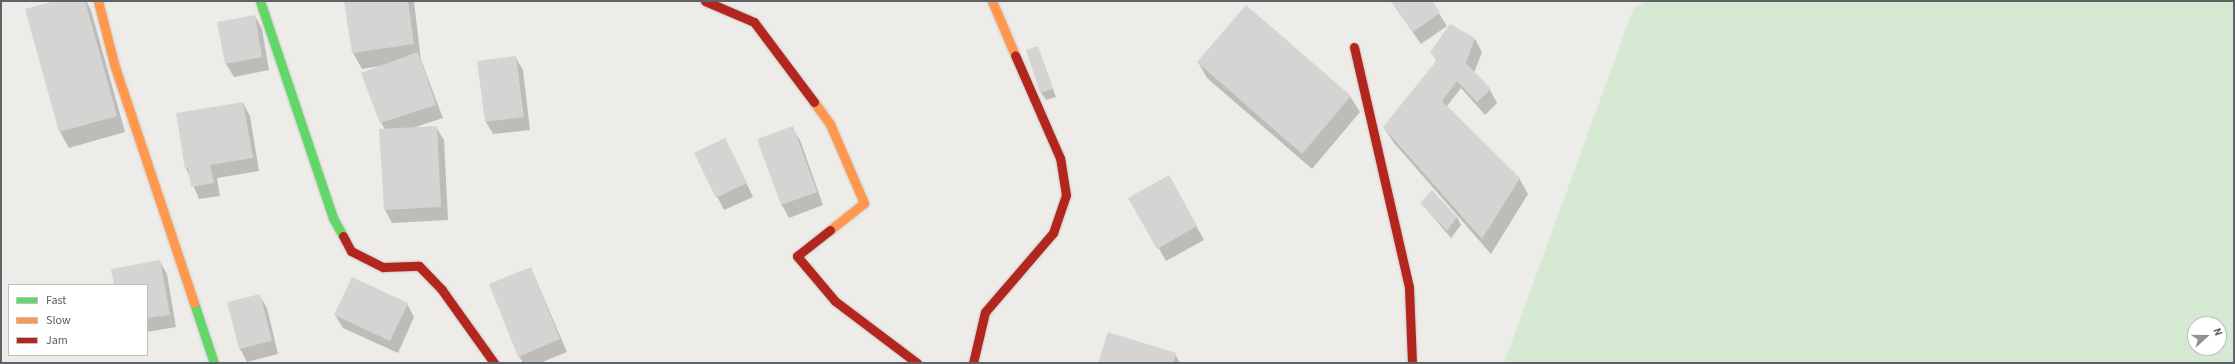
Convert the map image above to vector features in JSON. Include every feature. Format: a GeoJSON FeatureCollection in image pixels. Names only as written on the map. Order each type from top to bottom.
{"type":"FeatureCollection","features":[{"type":"Feature","properties":{"kind":"street"},"geometry":{"type":"LineString","coordinates":[[98,1],[114,64],[214,363]]}},
{"type":"Feature","properties":{"kind":"street"},"geometry":{"type":"LineString","coordinates":[[260,1],[333,218],[351,251],[383,267],[419,266],[442,290],[494,363]]}},
{"type":"Feature","properties":{"kind":"street"},"geometry":{"type":"LineString","coordinates":[[705,1],[754,22],[830,124],[864,203],[797,256],[835,301],[918,363]]}},
{"type":"Feature","properties":{"kind":"street"},"geometry":{"type":"LineString","coordinates":[[972,363],[985,312],[1053,233],[1066,195],[1060,158],[992,1]]}},
{"type":"Feature","properties":{"kind":"street"},"geometry":{"type":"LineString","coordinates":[[1354,47],[1409,288],[1412,363]]}},
{"type":"Feature","properties":{"kind":"green space"},"geometry":{"type":"Polygon","coordinates":[[[1648,1],[2234,1],[2234,363],[1504,363],[1634,7],[1648,1]]]}},
{"type":"Feature","properties":{"kind":"building"},"geometry":{"type":"Polygon","coordinates":[[[55,1],[85,1],[117,116],[59,132],[25,9],[55,1]]]}},
{"type":"Feature","properties":{"kind":"building"},"geometry":{"type":"Polygon","coordinates":[[[344,1],[408,1],[414,44],[352,53],[344,1]]]}},
{"type":"Feature","properties":{"kind":"building"},"geometry":{"type":"Polygon","coordinates":[[[1391,1],[1432,1],[1440,13],[1413,32],[1391,1]]]}},
{"type":"Feature","properties":{"kind":"building"},"geometry":{"type":"Polygon","coordinates":[[[1246,5],[1351,96],[1302,154],[1197,62],[1246,5]]]}},
{"type":"Feature","properties":{"kind":"building"},"geometry":{"type":"Polygon","coordinates":[[[255,15],[262,57],[225,64],[217,22],[255,15]]]}},
{"type":"Feature","properties":{"kind":"building"},"geometry":{"type":"Polygon","coordinates":[[[1450,24],[1475,38],[1466,63],[1491,89],[1477,102],[1457,81],[1442,101],[1520,178],[1482,239],[1383,127],[1437,60],[1430,52],[1450,24]]]}},
{"type":"Feature","properties":{"kind":"building"},"geometry":{"type":"Polygon","coordinates":[[[1038,46],[1053,89],[1040,93],[1026,50],[1038,46]]]}},
{"type":"Feature","properties":{"kind":"building"},"geometry":{"type":"Polygon","coordinates":[[[418,52],[436,105],[380,123],[361,73],[418,52]]]}},
{"type":"Feature","properties":{"kind":"building"},"geometry":{"type":"Polygon","coordinates":[[[516,56],[524,117],[485,122],[477,61],[516,56]]]}},
{"type":"Feature","properties":{"kind":"building"},"geometry":{"type":"Polygon","coordinates":[[[243,102],[253,158],[210,165],[214,183],[191,187],[188,168],[185,169],[176,113],[243,102]]]}},
{"type":"Feature","properties":{"kind":"building"},"geometry":{"type":"Polygon","coordinates":[[[437,126],[441,207],[384,210],[379,129],[437,126]]]}},
{"type":"Feature","properties":{"kind":"building"},"geometry":{"type":"Polygon","coordinates":[[[793,126],[817,192],[781,205],[757,139],[793,126]]]}},
{"type":"Feature","properties":{"kind":"building"},"geometry":{"type":"Polygon","coordinates":[[[725,138],[747,183],[716,198],[694,153],[725,138]]]}},
{"type":"Feature","properties":{"kind":"building"},"geometry":{"type":"Polygon","coordinates":[[[1169,175],[1197,226],[1157,249],[1128,198],[1169,175]]]}},
{"type":"Feature","properties":{"kind":"building"},"geometry":{"type":"Polygon","coordinates":[[[1432,190],[1457,217],[1447,231],[1420,203],[1432,190]]]}},
{"type":"Feature","properties":{"kind":"building"},"geometry":{"type":"Polygon","coordinates":[[[160,260],[170,315],[148,318],[148,284],[114,284],[111,269],[160,260]]]}},
{"type":"Feature","properties":{"kind":"building"},"geometry":{"type":"Polygon","coordinates":[[[531,267],[560,339],[518,357],[489,284],[531,267]]]}},
{"type":"Feature","properties":{"kind":"building"},"geometry":{"type":"Polygon","coordinates":[[[352,277],[408,303],[390,341],[334,315],[352,277]]]}},
{"type":"Feature","properties":{"kind":"building"},"geometry":{"type":"Polygon","coordinates":[[[260,294],[272,341],[239,349],[227,302],[260,294]]]}},
{"type":"Feature","properties":{"kind":"building"},"geometry":{"type":"Polygon","coordinates":[[[1108,332],[1176,353],[1173,363],[1098,363],[1108,332]]]}},
{"type":"Feature","properties":{"kind":"traffic: fast"},"geometry":{"type":"LineString","coordinates":[[260,1],[333,218],[343,236]]}},
{"type":"Feature","properties":{"kind":"traffic: fast"},"geometry":{"type":"LineString","coordinates":[[194,303],[214,363]]}},
{"type":"Feature","properties":{"kind":"traffic: slow"},"geometry":{"type":"LineString","coordinates":[[98,1],[114,64],[194,303]]}},
{"type":"Feature","properties":{"kind":"traffic: slow"},"geometry":{"type":"LineString","coordinates":[[992,1],[1015,55]]}},
{"type":"Feature","properties":{"kind":"traffic: slow"},"geometry":{"type":"LineString","coordinates":[[814,102],[830,124],[864,203],[830,230]]}},
{"type":"Feature","properties":{"kind":"traffic: jam"},"geometry":{"type":"LineString","coordinates":[[705,1],[754,22],[814,102]]}},
{"type":"Feature","properties":{"kind":"traffic: jam"},"geometry":{"type":"LineString","coordinates":[[1354,47],[1409,288],[1412,363]]}},
{"type":"Feature","properties":{"kind":"traffic: jam"},"geometry":{"type":"LineString","coordinates":[[973,363],[985,312],[1053,233],[1066,195],[1060,158],[1015,55]]}},
{"type":"Feature","properties":{"kind":"traffic: jam"},"geometry":{"type":"LineString","coordinates":[[830,230],[797,256],[835,301],[917,363]]}},
{"type":"Feature","properties":{"kind":"traffic: jam"},"geometry":{"type":"LineString","coordinates":[[343,236],[351,251],[383,267],[419,266],[442,290],[494,363]]}}]}
